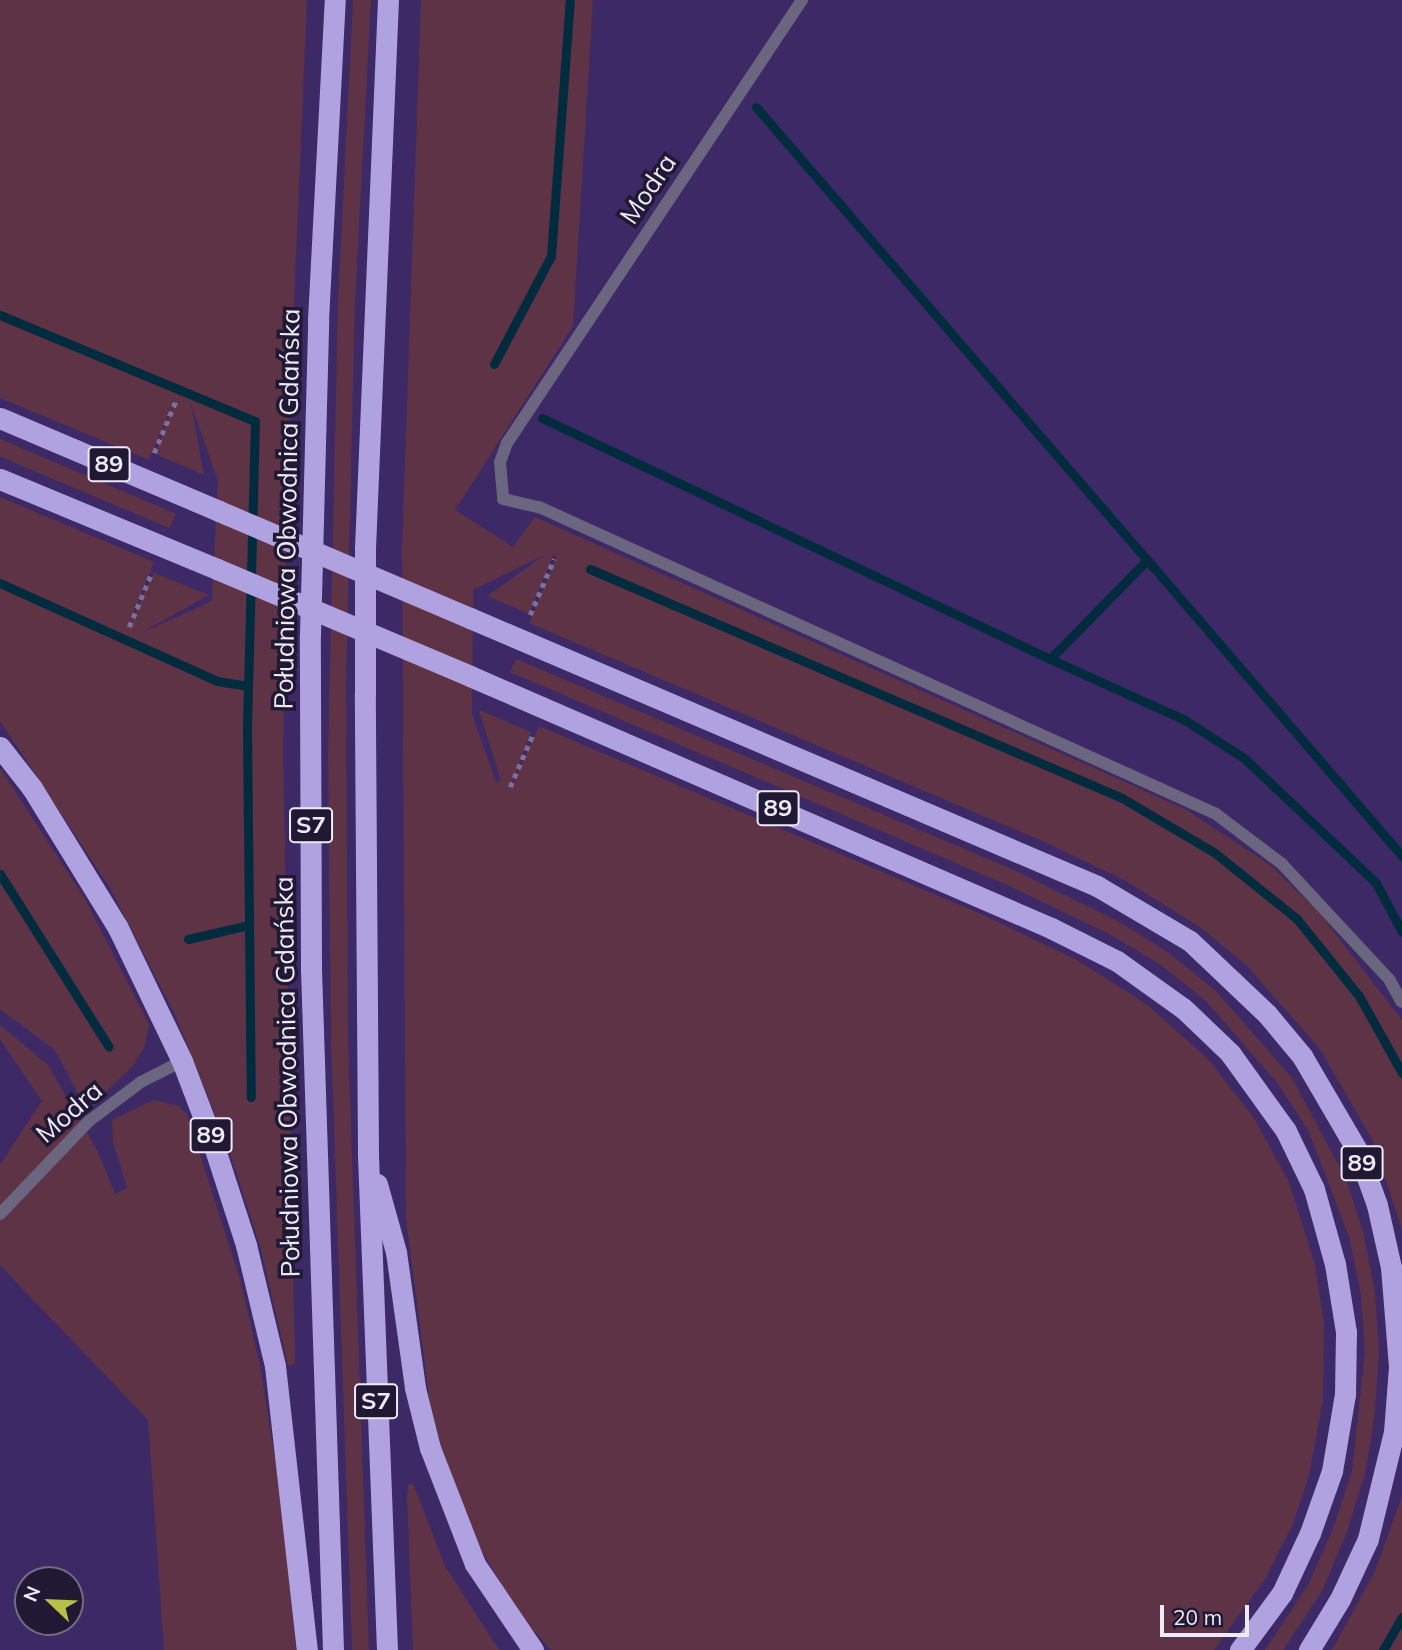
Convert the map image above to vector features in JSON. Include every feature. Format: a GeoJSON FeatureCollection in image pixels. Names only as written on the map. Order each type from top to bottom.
{"type":"FeatureCollection","features":[{"type":"Feature","properties":{"kind":"highway","name":"Południowa Obwodnica Gdańska"},"geometry":{"type":"LineString","coordinates":[[333,1650],[311,969],[310,635],[318,320],[335,0]]}},
{"type":"Feature","properties":{"kind":"highway","name":"S7"},"geometry":{"type":"LineString","coordinates":[[387,1650],[368,1152],[365,548],[388,0]]}},
{"type":"Feature","properties":{"kind":"highway","name":"89"},"geometry":{"type":"LineString","coordinates":[[0,418],[1097,886],[1190,941],[1267,1014],[1302,1056],[1358,1152],[1377,1205],[1391,1267],[1399,1367],[1394,1432],[1368,1538],[1340,1599],[1308,1650]]}},
{"type":"Feature","properties":{"kind":"highway","name":"89"},"geometry":{"type":"LineString","coordinates":[[0,479],[470,676],[1051,928],[1117,961],[1184,1009],[1230,1053],[1286,1130],[1314,1189],[1335,1264],[1346,1332],[1345,1394],[1332,1471],[1310,1533],[1282,1593],[1240,1650]]}},
{"type":"Feature","properties":{"kind":"highway","name":"89"},"geometry":{"type":"LineString","coordinates":[[0,747],[91,881],[182,1061],[246,1245],[275,1366],[307,1650]]}},
{"type":"Feature","properties":{"kind":"highway"},"geometry":{"type":"LineString","coordinates":[[368,1152],[396,1252],[415,1388],[430,1448],[475,1564],[533,1650]]}},
{"type":"Feature","properties":{"kind":"lane","name":"Modra"},"geometry":{"type":"LineString","coordinates":[[802,0],[532,404],[500,462],[503,499],[539,507],[1216,814],[1300,882],[1389,979],[1402,1002]]}},
{"type":"Feature","properties":{"kind":"lane","name":"Modra"},"geometry":{"type":"LineString","coordinates":[[0,1214],[89,1121],[141,1082],[182,1061]]}},
{"type":"Feature","properties":{"kind":"path"},"geometry":{"type":"LineString","coordinates":[[154,453],[177,398]]}},
{"type":"Feature","properties":{"kind":"path"},"geometry":{"type":"LineString","coordinates":[[530,615],[554,559]]}},
{"type":"Feature","properties":{"kind":"path"},"geometry":{"type":"LineString","coordinates":[[129,627],[152,572]]}},
{"type":"Feature","properties":{"kind":"path"},"geometry":{"type":"LineString","coordinates":[[510,788],[533,734]]}},
{"type":"Feature","properties":{"kind":"shaded area"},"geometry":{"type":"Polygon","coordinates":[[[0,0],[307,0],[290,395],[283,752],[295,1364],[288,1365],[261,1250],[228,1146],[175,1015],[110,888],[0,721],[0,497],[154,562],[128,626],[154,573],[209,595],[139,634],[212,601],[218,481],[191,404],[204,475],[155,454],[175,398],[149,460],[0,398],[0,0]]]}},
{"type":"Feature","properties":{"kind":"shaded area"},"geometry":{"type":"Polygon","coordinates":[[[353,0],[371,0],[355,302],[346,684],[348,1040],[369,1650],[352,1650],[331,1039],[328,755],[338,302],[353,0]]]}},
{"type":"Feature","properties":{"kind":"shaded area"},"geometry":{"type":"Polygon","coordinates":[[[421,0],[593,0],[573,326],[455,510],[513,547],[535,517],[1185,809],[1269,864],[1317,910],[1402,1020],[1402,1230],[1373,1141],[1320,1049],[1246,965],[1200,927],[1126,881],[1047,843],[529,623],[556,558],[554,553],[529,614],[487,596],[546,554],[473,590],[472,714],[496,782],[501,781],[479,710],[531,732],[511,788],[539,726],[981,914],[1077,960],[1145,1003],[1207,1058],[1254,1118],[1289,1182],[1315,1265],[1324,1323],[1323,1400],[1309,1475],[1293,1524],[1265,1579],[1214,1650],[551,1650],[520,1615],[474,1538],[445,1460],[430,1404],[406,1219],[402,548],[421,0]]]}},
{"type":"Feature","properties":{"kind":"shaded area"},"geometry":{"type":"Polygon","coordinates":[[[0,439],[176,514],[170,528],[0,456],[0,439]]]}},
{"type":"Feature","properties":{"kind":"shaded area"},"geometry":{"type":"Polygon","coordinates":[[[516,659],[1014,870],[1120,922],[1169,953],[1216,991],[1292,1078],[1346,1179],[1364,1235],[1375,1293],[1379,1353],[1375,1413],[1365,1474],[1346,1534],[1322,1591],[1283,1650],[1265,1650],[1308,1585],[1333,1529],[1352,1471],[1365,1352],[1361,1294],[1349,1237],[1309,1132],[1279,1085],[1206,1001],[1161,965],[1111,935],[1007,885],[510,672],[516,659]]]}},
{"type":"Feature","properties":{"kind":"shaded area"},"geometry":{"type":"Polygon","coordinates":[[[0,768],[85,899],[149,1024],[145,1045],[133,1066],[95,1103],[80,1098],[55,1050],[0,1009],[0,768]]]}},
{"type":"Feature","properties":{"kind":"shaded area"},"geometry":{"type":"Polygon","coordinates":[[[0,1025],[48,1065],[98,1152],[115,1194],[127,1188],[113,1142],[112,1120],[154,1100],[179,1106],[187,1114],[240,1279],[260,1365],[281,1496],[296,1650],[164,1650],[148,1420],[0,1265],[0,1165],[42,1101],[0,1039],[0,1025]]]}},
{"type":"Feature","properties":{"kind":"shaded area"},"geometry":{"type":"Polygon","coordinates":[[[413,1483],[445,1566],[499,1650],[413,1650],[407,1496],[408,1485],[413,1483]]]}},
{"type":"Feature","properties":{"kind":"shaded area"},"geometry":{"type":"Polygon","coordinates":[[[1402,1496],[1402,1650],[1332,1650],[1375,1571],[1402,1496]]]}},
{"type":"Feature","properties":{"kind":"waterway"},"geometry":{"type":"LineString","coordinates":[[494,364],[551,256],[570,0]]}},
{"type":"Feature","properties":{"kind":"waterway"},"geometry":{"type":"LineString","coordinates":[[756,107],[1147,560]]}},
{"type":"Feature","properties":{"kind":"waterway"},"geometry":{"type":"LineString","coordinates":[[0,315],[255,421],[247,731],[251,1097]]}},
{"type":"Feature","properties":{"kind":"waterway"},"geometry":{"type":"LineString","coordinates":[[542,418],[1050,659]]}},
{"type":"Feature","properties":{"kind":"waterway"},"geometry":{"type":"LineString","coordinates":[[1402,856],[1147,560],[1050,659],[1185,720],[1244,758],[1376,883],[1402,932]]}},
{"type":"Feature","properties":{"kind":"waterway"},"geometry":{"type":"LineString","coordinates":[[590,569],[1122,798],[1215,853],[1297,919],[1359,996],[1402,1073]]}},
{"type":"Feature","properties":{"kind":"waterway"},"geometry":{"type":"LineString","coordinates":[[0,583],[217,681],[248,686]]}},
{"type":"Feature","properties":{"kind":"waterway"},"geometry":{"type":"LineString","coordinates":[[0,874],[109,1047]]}},
{"type":"Feature","properties":{"kind":"waterway"},"geometry":{"type":"LineString","coordinates":[[188,939],[249,925]]}},
{"type":"Feature","properties":{"kind":"waterway"},"geometry":{"type":"LineString","coordinates":[[1383,1650],[1402,1617]]}}]}
